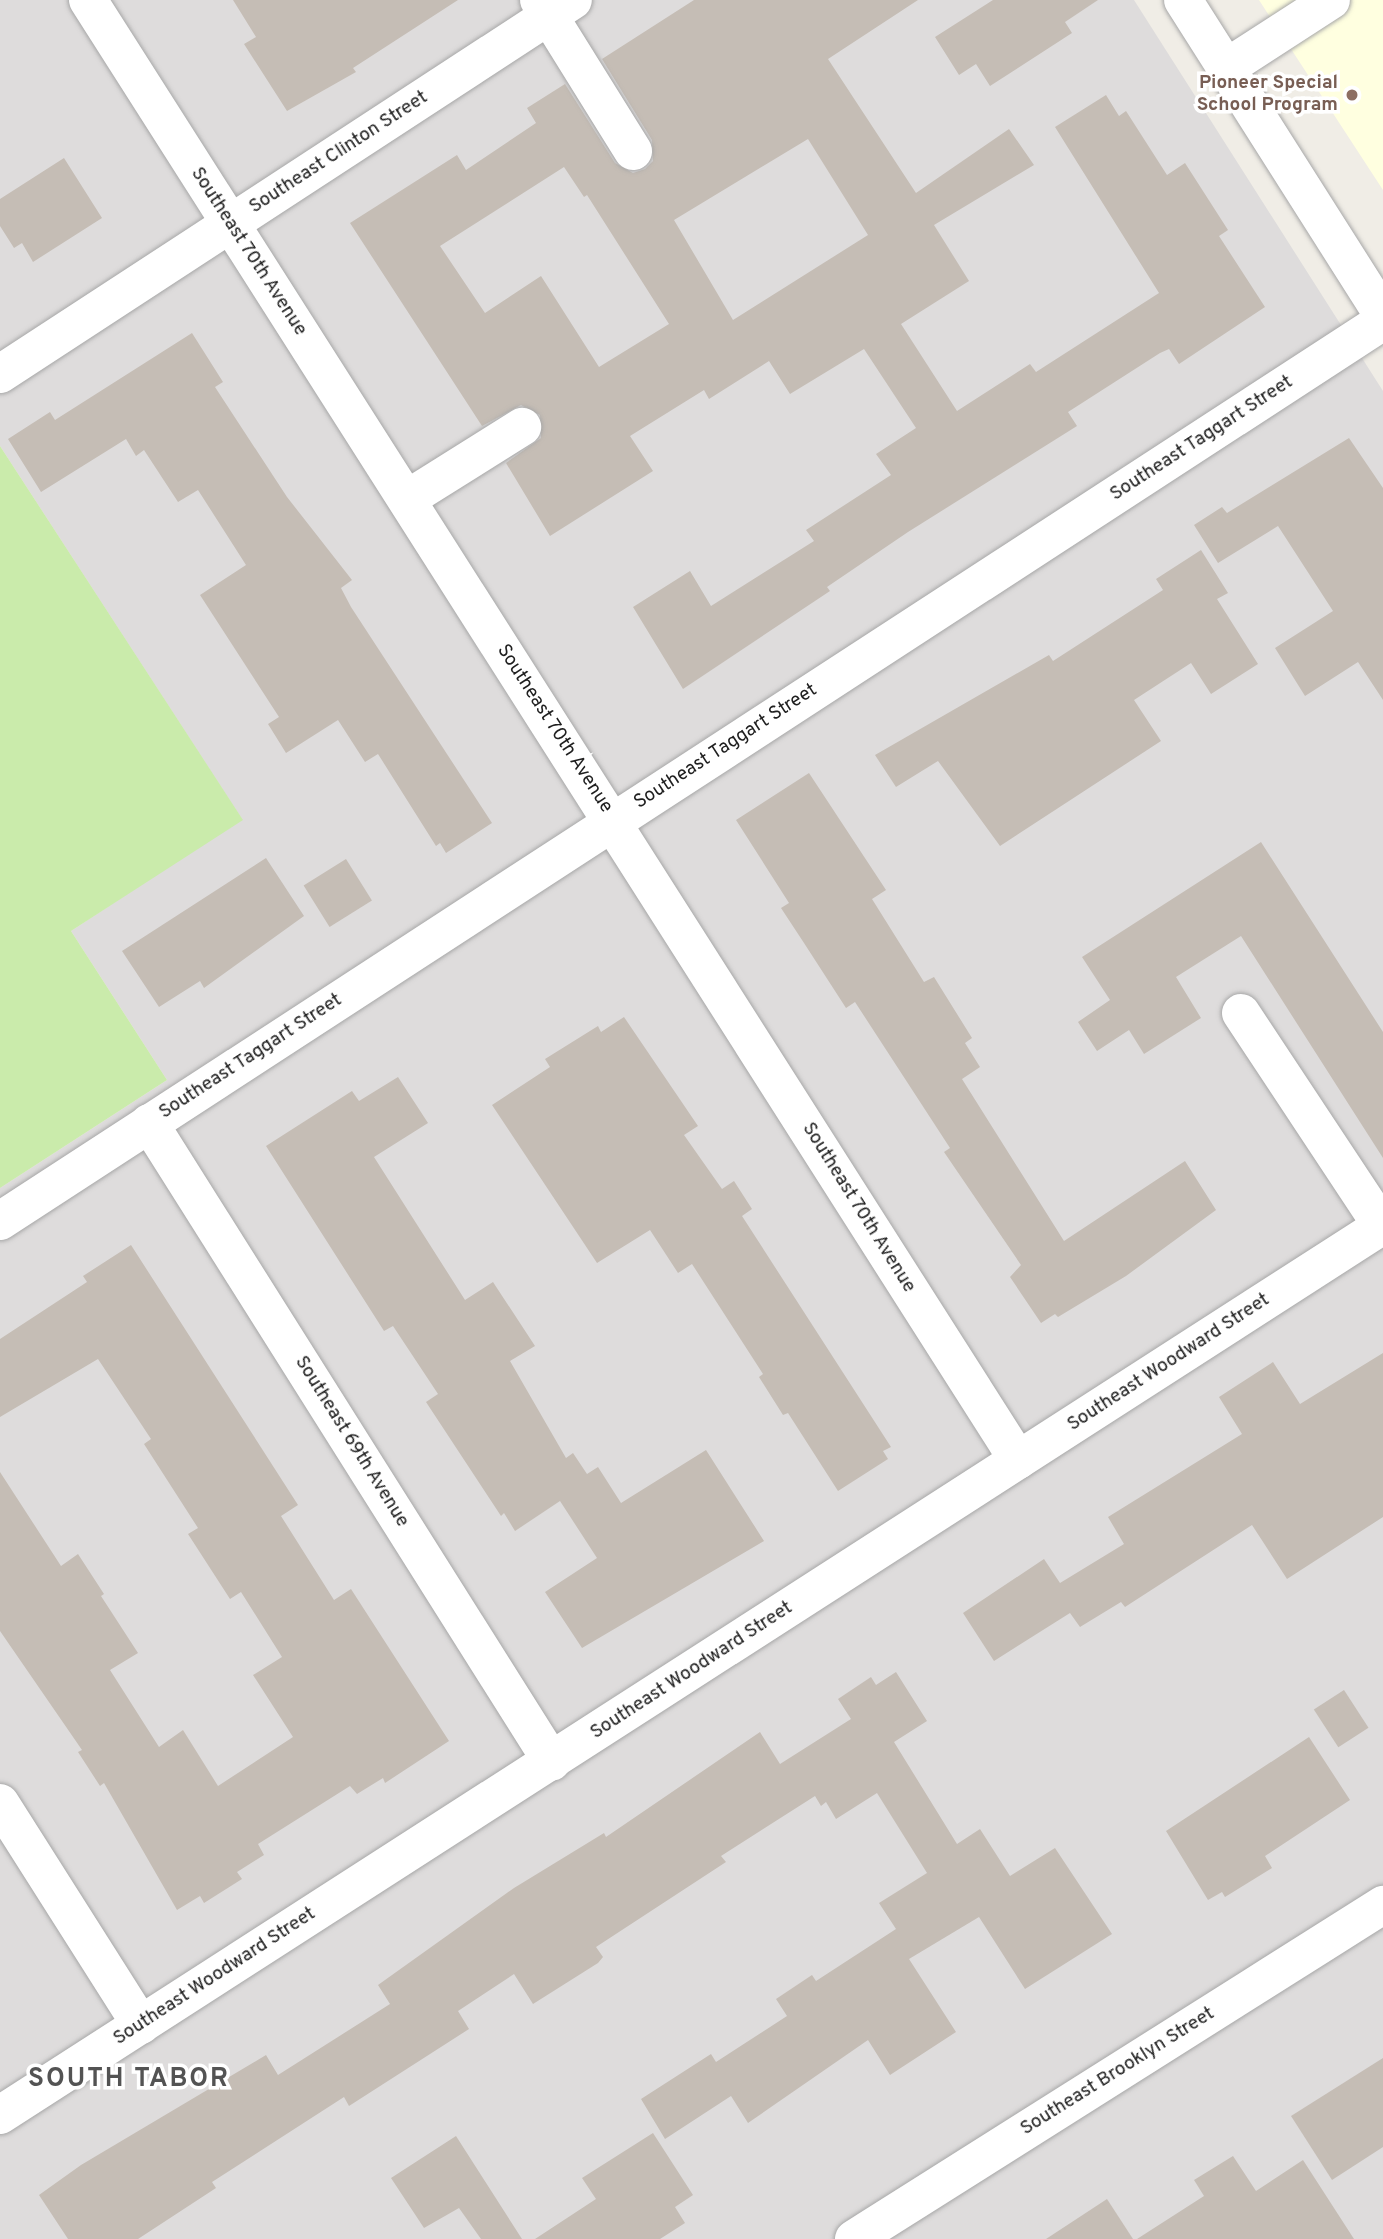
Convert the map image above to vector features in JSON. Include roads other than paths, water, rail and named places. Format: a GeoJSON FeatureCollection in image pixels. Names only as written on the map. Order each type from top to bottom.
{"type":"FeatureCollection","features":[{"type":"Feature","properties":{"kind":"street","name":"Southeast 70th Avenue"},"geometry":{"type":"LineString","coordinates":[[88,0],[1018,1460]]}},
{"type":"Feature","properties":{"kind":"street"},"geometry":{"type":"LineString","coordinates":[[1182,0],[1383,315]]}},
{"type":"Feature","properties":{"kind":"street"},"geometry":{"type":"LineString","coordinates":[[1226,68],[1331,0]]}},
{"type":"Feature","properties":{"kind":"street","name":"Southeast Clinton Street"},"geometry":{"type":"LineString","coordinates":[[0,374],[230,224],[553,5]]}},
{"type":"Feature","properties":{"kind":"street"},"geometry":{"type":"LineString","coordinates":[[553,5],[633,151]]}},
{"type":"Feature","properties":{"kind":"street","name":"Southeast Taggart Street"},"geometry":{"type":"LineString","coordinates":[[0,1221],[1383,321]]}},
{"type":"Feature","properties":{"kind":"street"},"geometry":{"type":"LineString","coordinates":[[407,499],[522,427]]}},
{"type":"Feature","properties":{"kind":"street"},"geometry":{"type":"LineString","coordinates":[[1241,1013],[1382,1225]]}},
{"type":"Feature","properties":{"kind":"street","name":"Southeast 69th Avenue"},"geometry":{"type":"LineString","coordinates":[[149,1123],[552,1762]]}},
{"type":"Feature","properties":{"kind":"street","name":"Southeast Woodward Street"},"geometry":{"type":"LineString","coordinates":[[0,2115],[1382,1225]]}},
{"type":"Feature","properties":{"kind":"street"},"geometry":{"type":"LineString","coordinates":[[0,1803],[141,2025]]}},
{"type":"Feature","properties":{"kind":"street","name":"Southeast Brooklyn Street"},"geometry":{"type":"LineString","coordinates":[[854,2239],[1383,1905]]}},
{"type":"Feature","properties":{"kind":"place","name":"Pioneer Special School Program"},"geometry":{"type":"Point","coordinates":[1352,95]}},
{"type":"Feature","properties":{"kind":"district","name":"SOUTH TABOR"},"geometry":{"type":"Point","coordinates":[129,2080]}}]}
